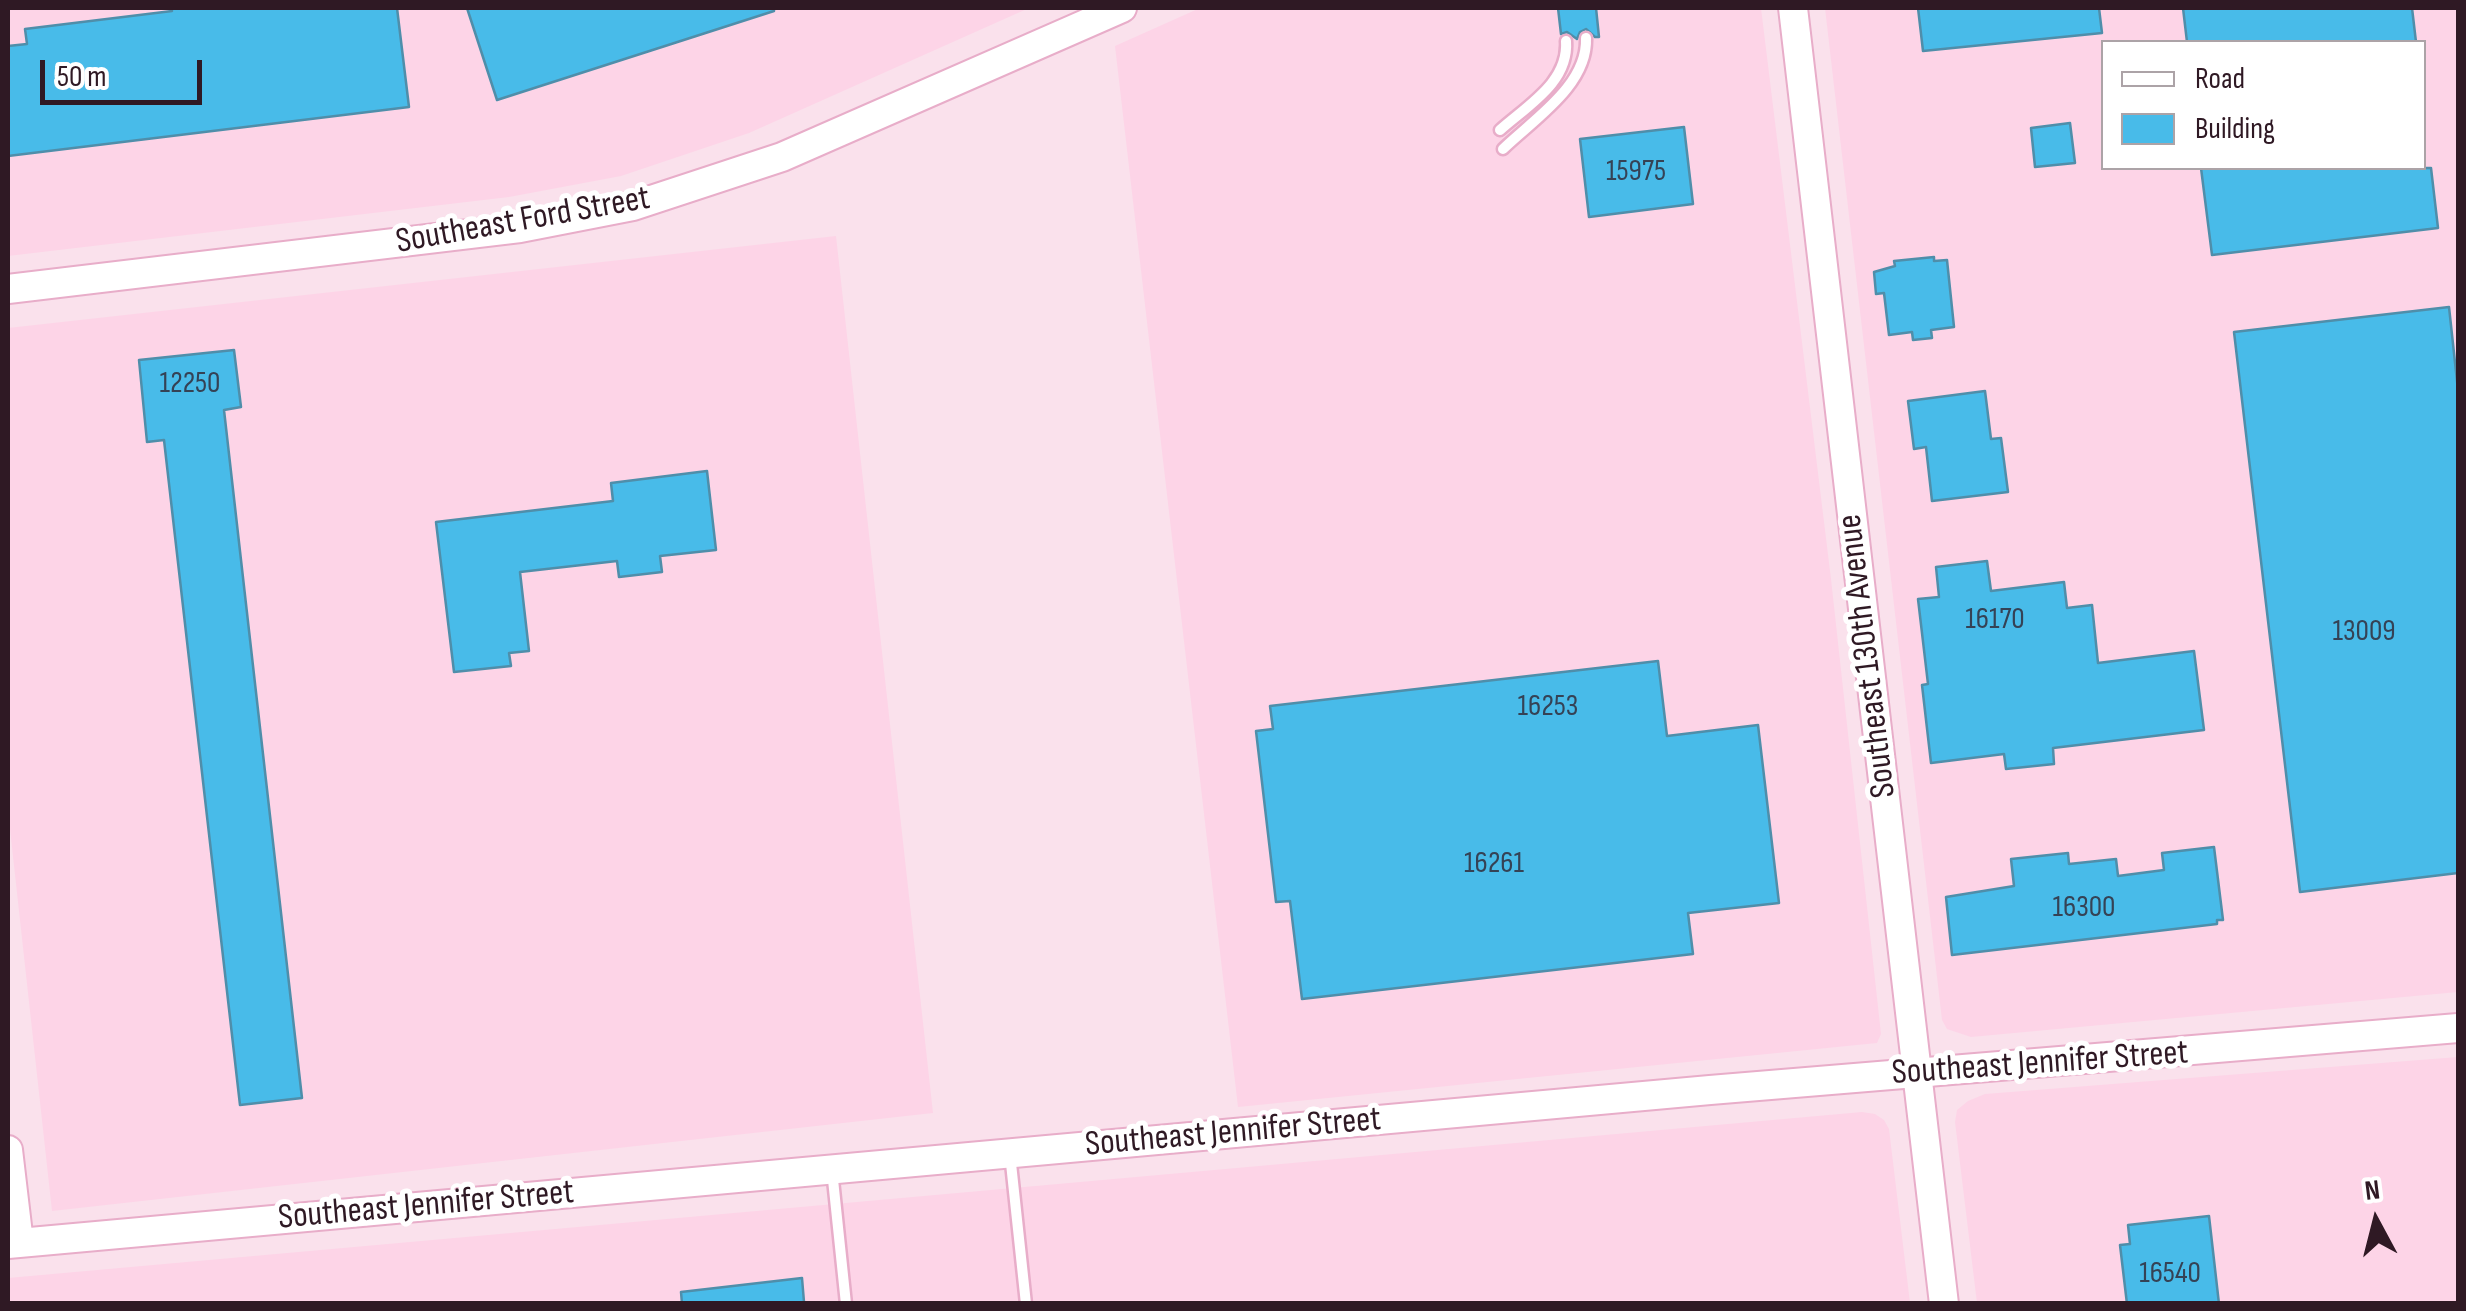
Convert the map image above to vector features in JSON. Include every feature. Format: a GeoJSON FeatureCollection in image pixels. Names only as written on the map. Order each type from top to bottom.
{"type":"FeatureCollection","features":[{"type":"Feature","properties":{"kind":"main road","name":"Southeast Ford Street"},"geometry":{"type":"LineString","coordinates":[[8,289],[520,228],[633,206],[782,157],[1122,8]]}},
{"type":"Feature","properties":{"kind":"main road","name":"Southeast 130th Avenue"},"geometry":{"type":"LineString","coordinates":[[1793,8],[1944,1304]]}},
{"type":"Feature","properties":{"kind":"main road","name":"Southeast Jennifer Street"},"geometry":{"type":"LineString","coordinates":[[13,1243],[2458,1028]]}},
{"type":"Feature","properties":{"kind":"main road"},"geometry":{"type":"LineString","coordinates":[[8,1150],[13,1243]]}},
{"type":"Feature","properties":{"kind":"lane"},"geometry":{"type":"LineString","coordinates":[[1502,149],[1558,97],[1582,68],[1586,38]]}},
{"type":"Feature","properties":{"kind":"lane"},"geometry":{"type":"LineString","coordinates":[[1500,130],[1550,86],[1562,70],[1566,41]]}},
{"type":"Feature","properties":{"kind":"lane"},"geometry":{"type":"LineString","coordinates":[[1010,1153],[1026,1304]]}},
{"type":"Feature","properties":{"kind":"lane"},"geometry":{"type":"LineString","coordinates":[[832,1169],[846,1304]]}},
{"type":"Feature","properties":{"kind":"shaded area"},"geometry":{"type":"Polygon","coordinates":[[[8,8],[1029,8],[749,133],[621,176],[509,197],[8,256],[8,8]]]}},
{"type":"Feature","properties":{"kind":"shaded area"},"geometry":{"type":"Polygon","coordinates":[[[1200,8],[1761,8],[1831,579],[1881,1034],[1877,1043],[1238,1107],[1115,46],[1200,8]]]}},
{"type":"Feature","properties":{"kind":"shaded area"},"geometry":{"type":"Polygon","coordinates":[[[1825,8],[2458,8],[2458,992],[1971,1037],[1947,1029],[1942,1020],[1825,8]]]}},
{"type":"Feature","properties":{"kind":"shaded area"},"geometry":{"type":"Polygon","coordinates":[[[836,236],[933,1113],[52,1211],[8,811],[8,328],[836,236]]]}},
{"type":"Feature","properties":{"kind":"shaded area"},"geometry":{"type":"Polygon","coordinates":[[[2458,1057],[2458,1303],[1977,1303],[1955,1122],[1957,1110],[1968,1101],[1985,1094],[2458,1057]]]}},
{"type":"Feature","properties":{"kind":"shaded area"},"geometry":{"type":"Polygon","coordinates":[[[1862,1112],[1875,1114],[1889,1129],[1910,1303],[8,1304],[8,1278],[1862,1112]]]}},
{"type":"Feature","properties":{"kind":"building"},"geometry":{"type":"Polygon","coordinates":[[[171,8],[397,8],[409,107],[8,156],[8,46],[27,44],[25,29],[172,11],[171,8]]]}},
{"type":"Feature","properties":{"kind":"building"},"geometry":{"type":"Polygon","coordinates":[[[467,8],[774,8],[774,11],[497,100],[467,8]]]}},
{"type":"Feature","properties":{"kind":"building"},"geometry":{"type":"Polygon","coordinates":[[[1558,8],[1596,8],[1599,37],[1586,29],[1577,39],[1567,32],[1561,34],[1558,8]]]}},
{"type":"Feature","properties":{"kind":"building"},"geometry":{"type":"Polygon","coordinates":[[[1918,8],[2099,8],[2102,33],[1923,51],[1918,8]]]}},
{"type":"Feature","properties":{"kind":"building"},"geometry":{"type":"Polygon","coordinates":[[[2183,8],[2412,8],[2416,40],[2187,40],[2183,8]]]}},
{"type":"Feature","properties":{"kind":"building"},"geometry":{"type":"Polygon","coordinates":[[[2070,123],[2075,163],[2035,167],[2031,128],[2070,123]]]}},
{"type":"Feature","properties":{"kind":"building"},"geometry":{"type":"Polygon","coordinates":[[[1684,127],[1693,204],[1589,217],[1580,139],[1684,127]]]}},
{"type":"Feature","properties":{"kind":"building"},"geometry":{"type":"Polygon","coordinates":[[[2431,168],[2438,228],[2212,255],[2201,170],[2431,168]]]}},
{"type":"Feature","properties":{"kind":"building"},"geometry":{"type":"Polygon","coordinates":[[[1934,257],[1934,261],[1947,260],[1954,327],[1931,330],[1932,338],[1913,340],[1912,332],[1889,335],[1884,293],[1876,294],[1874,272],[1895,266],[1894,261],[1934,257]]]}},
{"type":"Feature","properties":{"kind":"building"},"geometry":{"type":"Polygon","coordinates":[[[2449,307],[2458,390],[2458,873],[2300,892],[2234,332],[2449,307]]]}},
{"type":"Feature","properties":{"kind":"building"},"geometry":{"type":"Polygon","coordinates":[[[234,350],[241,407],[224,410],[302,1098],[240,1105],[164,440],[147,442],[139,360],[234,350]]]}},
{"type":"Feature","properties":{"kind":"building"},"geometry":{"type":"Polygon","coordinates":[[[1985,391],[1991,439],[2001,438],[2008,492],[1932,501],[1926,447],[1914,449],[1908,401],[1985,391]]]}},
{"type":"Feature","properties":{"kind":"building"},"geometry":{"type":"Polygon","coordinates":[[[707,471],[716,550],[660,556],[662,572],[619,577],[617,561],[520,572],[529,651],[509,653],[511,666],[454,672],[436,522],[613,501],[611,483],[707,471]]]}},
{"type":"Feature","properties":{"kind":"building"},"geometry":{"type":"Polygon","coordinates":[[[1987,561],[1991,591],[2064,582],[2067,608],[2092,605],[2098,663],[2194,651],[2204,730],[2053,748],[2054,764],[2006,769],[2004,754],[1931,763],[1922,685],[1928,684],[1918,599],[1939,597],[1936,567],[1987,561]]]}},
{"type":"Feature","properties":{"kind":"building"},"geometry":{"type":"Polygon","coordinates":[[[1658,661],[1667,736],[1758,725],[1779,903],[1688,913],[1693,954],[1302,999],[1290,901],[1276,902],[1256,731],[1273,729],[1270,706],[1658,661]]]}},
{"type":"Feature","properties":{"kind":"building"},"geometry":{"type":"Polygon","coordinates":[[[2214,847],[2223,920],[2217,920],[2217,924],[1952,955],[1946,897],[2014,886],[2011,859],[2068,853],[2069,864],[2116,859],[2118,876],[2164,870],[2162,853],[2214,847]]]}},
{"type":"Feature","properties":{"kind":"building"},"geometry":{"type":"Polygon","coordinates":[[[2209,1216],[2219,1304],[2127,1304],[2120,1245],[2130,1244],[2128,1225],[2209,1216]]]}},
{"type":"Feature","properties":{"kind":"building"},"geometry":{"type":"Polygon","coordinates":[[[802,1278],[801,1304],[682,1304],[681,1292],[802,1278]]]}}]}
